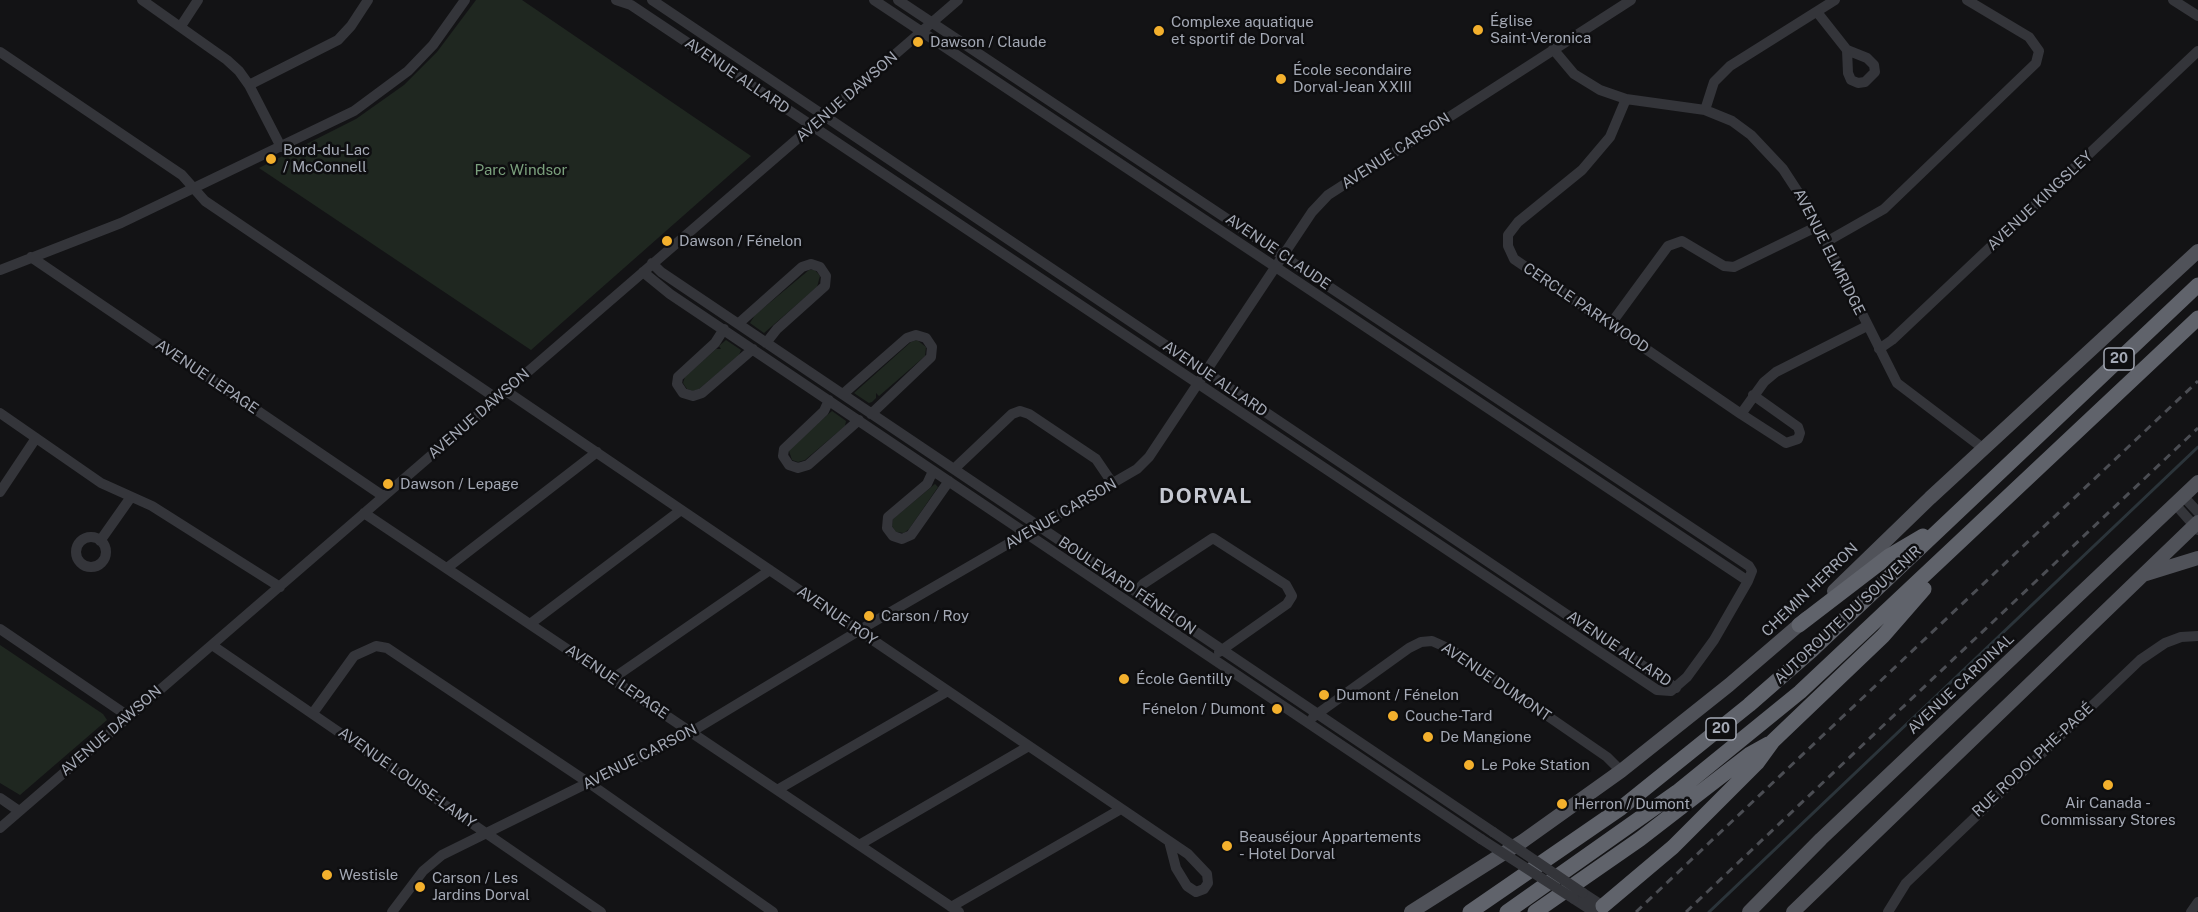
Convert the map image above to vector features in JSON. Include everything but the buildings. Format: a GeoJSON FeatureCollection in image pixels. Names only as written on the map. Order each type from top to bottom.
{"type":"FeatureCollection","features":[{"type":"Feature","properties":{"kind":"highway","name":"AUTOROUTE DU SOUVENIR"},"geometry":{"type":"LineString","coordinates":[[1470,912],[1578,840],[1704,743],[1812,650],[2198,285]]}},
{"type":"Feature","properties":{"kind":"highway","name":"AUTOROUTE DU SOUVENIR"},"geometry":{"type":"LineString","coordinates":[[1507,912],[1621,834],[1762,724],[1840,656],[2198,318]]}},
{"type":"Feature","properties":{"kind":"highway"},"geometry":{"type":"LineString","coordinates":[[1799,625],[1889,556],[1951,518]]}},
{"type":"Feature","properties":{"kind":"highway"},"geometry":{"type":"LineString","coordinates":[[1597,910],[1673,847],[1757,763],[1773,741],[1884,636],[1978,526]]}},
{"type":"Feature","properties":{"kind":"highway"},"geometry":{"type":"LineString","coordinates":[[1535,912],[1640,839],[1750,754],[1773,741]]}},
{"type":"Feature","properties":{"kind":"main road","name":"CHEMIN HERRON"},"geometry":{"type":"LineString","coordinates":[[1411,912],[1523,841],[1680,726],[1799,625],[1984,449],[2198,251]]}},
{"type":"Feature","properties":{"kind":"main road","name":"AVENUE CARDINAL"},"geometry":{"type":"LineString","coordinates":[[1749,912],[1821,839],[2198,482]]}},
{"type":"Feature","properties":{"kind":"main road"},"geometry":{"type":"LineString","coordinates":[[1793,912],[2197,522]]}},
{"type":"Feature","properties":{"kind":"main road"},"geometry":{"type":"LineString","coordinates":[[2141,575],[2198,558]]}},
{"type":"Feature","properties":{"kind":"main road"},"geometry":{"type":"LineString","coordinates":[[1805,912],[1809,897]]}},
{"type":"Feature","properties":{"kind":"street"},"geometry":{"type":"LineString","coordinates":[[142,0],[227,60],[249,85],[281,147]]}},
{"type":"Feature","properties":{"kind":"street"},"geometry":{"type":"LineString","coordinates":[[181,26],[198,0]]}},
{"type":"Feature","properties":{"kind":"street"},"geometry":{"type":"LineString","coordinates":[[249,85],[338,40],[351,26],[368,0]]}},
{"type":"Feature","properties":{"kind":"street"},"geometry":{"type":"LineString","coordinates":[[0,270],[121,223],[354,111],[392,85],[423,56],[465,0]]}},
{"type":"Feature","properties":{"kind":"street","name":"AVENUE ALLARD"},"geometry":{"type":"LineString","coordinates":[[616,0],[633,3],[812,127],[1657,690],[1666,693],[1676,688],[652,0]]}},
{"type":"Feature","properties":{"kind":"street","name":"AVENUE CLAUDE"},"geometry":{"type":"LineString","coordinates":[[874,0],[1748,581],[1752,571],[1749,566],[898,0]]}},
{"type":"Feature","properties":{"kind":"street","name":"AVENUE DAWSON"},"geometry":{"type":"LineString","coordinates":[[0,828],[958,0]]}},
{"type":"Feature","properties":{"kind":"street","name":"AVENUE CARSON"},"geometry":{"type":"LineString","coordinates":[[392,912],[427,866],[442,855],[691,732],[859,630],[1113,484],[1146,460],[1312,212],[1328,195],[1630,0]]}},
{"type":"Feature","properties":{"kind":"street"},"geometry":{"type":"LineString","coordinates":[[1706,110],[1714,82],[1730,66],[1835,0]]}},
{"type":"Feature","properties":{"kind":"street"},"geometry":{"type":"LineString","coordinates":[[1826,242],[1884,209],[2036,63],[2039,51],[2029,37],[1966,0]]}},
{"type":"Feature","properties":{"kind":"street"},"geometry":{"type":"LineString","coordinates":[[2173,0],[2198,16]]}},
{"type":"Feature","properties":{"kind":"street"},"geometry":{"type":"LineString","coordinates":[[1817,12],[1847,50]]}},
{"type":"Feature","properties":{"kind":"street","name":"AVENUE ELMRIDGE"},"geometry":{"type":"LineString","coordinates":[[1553,49],[1585,82],[1626,99],[1706,110],[1732,121],[1751,135],[1795,186],[1818,226],[1893,377],[1902,388],[1984,449]]}},
{"type":"Feature","properties":{"kind":"street","name":"AVENUE KINGSLEY"},"geometry":{"type":"LineString","coordinates":[[1880,349],[2198,51]]}},
{"type":"Feature","properties":{"kind":"street"},"geometry":{"type":"LineString","coordinates":[[0,52],[182,175],[205,201],[496,398]]}},
{"type":"Feature","properties":{"kind":"street","name":"CERCLE PARKWOOD"},"geometry":{"type":"LineString","coordinates":[[1626,99],[1610,136],[1582,170],[1518,222],[1508,235],[1508,246],[1514,259],[1741,414],[1786,443],[1798,439],[1800,434],[1798,427],[1754,395]]}},
{"type":"Feature","properties":{"kind":"street"},"geometry":{"type":"LineString","coordinates":[[1096,148],[1104,137]]}},
{"type":"Feature","properties":{"kind":"street"},"geometry":{"type":"LineString","coordinates":[[1610,325],[1668,246],[1682,241],[1724,266],[1734,267],[1818,226]]}},
{"type":"Feature","properties":{"kind":"street"},"geometry":{"type":"LineString","coordinates":[[1006,256],[1015,243]]}},
{"type":"Feature","properties":{"kind":"street","name":"AVENUE LEPAGE"},"geometry":{"type":"LineString","coordinates":[[30,257],[383,496]]}},
{"type":"Feature","properties":{"kind":"street","name":"BOULEVARD FÉNELON"},"geometry":{"type":"LineString","coordinates":[[652,263],[766,343],[1493,832],[1597,910]]}},
{"type":"Feature","properties":{"kind":"street"},"geometry":{"type":"LineString","coordinates":[[738,324],[802,267],[811,264],[820,267],[826,276],[825,286],[773,333],[766,343]]}},
{"type":"Feature","properties":{"kind":"street","name":"BOULEVARD FÉNELON"},"geometry":{"type":"LineString","coordinates":[[643,272],[651,281],[1481,839],[1579,896]]}},
{"type":"Feature","properties":{"kind":"street"},"geometry":{"type":"LineString","coordinates":[[1741,414],[1754,395],[1776,372],[1867,326]]}},
{"type":"Feature","properties":{"kind":"street"},"geometry":{"type":"LineString","coordinates":[[724,330],[715,343],[678,377],[677,384],[683,393],[689,396],[699,395],[753,349]]}},
{"type":"Feature","properties":{"kind":"street"},"geometry":{"type":"LineString","coordinates":[[843,394],[907,338],[916,335],[926,338],[932,347],[930,357],[871,414]]}},
{"type":"Feature","properties":{"kind":"street"},"geometry":{"type":"LineString","coordinates":[[1444,379],[1452,367]]}},
{"type":"Feature","properties":{"kind":"street","name":"AVENUE ROY"},"geometry":{"type":"LineString","coordinates":[[506,391],[597,452],[681,510],[859,630],[1121,809],[1169,841],[1188,854],[1207,874],[1208,883],[1204,889],[1196,892],[1187,886],[1176,868],[1169,841]]}},
{"type":"Feature","properties":{"kind":"street"},"geometry":{"type":"LineString","coordinates":[[829,400],[824,411],[784,449],[784,459],[789,465],[795,468],[808,465],[859,420]]}},
{"type":"Feature","properties":{"kind":"street"},"geometry":{"type":"LineString","coordinates":[[954,469],[1012,414],[1020,411],[1037,418],[1096,459],[1113,484]]}},
{"type":"Feature","properties":{"kind":"street"},"geometry":{"type":"LineString","coordinates":[[0,413],[101,483],[152,506],[280,587]]}},
{"type":"Feature","properties":{"kind":"street"},"geometry":{"type":"LineString","coordinates":[[0,492],[36,438]]}},
{"type":"Feature","properties":{"kind":"street"},"geometry":{"type":"LineString","coordinates":[[447,568],[597,452]]}},
{"type":"Feature","properties":{"kind":"street"},"geometry":{"type":"LineString","coordinates":[[933,471],[927,484],[888,517],[887,528],[893,537],[902,539],[912,534],[949,481]]}},
{"type":"Feature","properties":{"kind":"street"},"geometry":{"type":"LineString","coordinates":[[1357,490],[1365,478]]}},
{"type":"Feature","properties":{"kind":"street"},"geometry":{"type":"LineString","coordinates":[[100,541],[131,497]]}},
{"type":"Feature","properties":{"kind":"street"},"geometry":{"type":"LineString","coordinates":[[2179,500],[2197,522]]}},
{"type":"Feature","properties":{"kind":"street"},"geometry":{"type":"LineString","coordinates":[[530,624],[681,510]]}},
{"type":"Feature","properties":{"kind":"street","name":"AVENUE LEPAGE"},"geometry":{"type":"LineString","coordinates":[[364,513],[955,910]]}},
{"type":"Feature","properties":{"kind":"street"},"geometry":{"type":"LineString","coordinates":[[1136,592],[1152,577],[1213,538],[1286,585],[1291,593],[1289,602],[1211,658]]}},
{"type":"Feature","properties":{"kind":"street"},"geometry":{"type":"LineString","coordinates":[[612,679],[770,570]]}},
{"type":"Feature","properties":{"kind":"street"},"geometry":{"type":"LineString","coordinates":[[1504,588],[1512,577]]}},
{"type":"Feature","properties":{"kind":"street"},"geometry":{"type":"LineString","coordinates":[[1676,688],[1688,677],[1714,639],[1748,581]]}},
{"type":"Feature","properties":{"kind":"street"},"geometry":{"type":"LineString","coordinates":[[0,629],[128,716]]}},
{"type":"Feature","properties":{"kind":"street","name":"RUE RODOLPHE-PAGÉ"},"geometry":{"type":"LineString","coordinates":[[1888,912],[1900,889],[2140,660],[2173,640],[2198,636]]}},
{"type":"Feature","properties":{"kind":"street","name":"AVENUE DUMONT"},"geometry":{"type":"LineString","coordinates":[[1309,723],[1317,713],[1409,648],[1421,642],[1432,641],[1452,650],[1606,757],[1621,771]]}},
{"type":"Feature","properties":{"kind":"street","name":"AVENUE LOUISE-LAMY"},"geometry":{"type":"LineString","coordinates":[[212,645],[601,912]]}},
{"type":"Feature","properties":{"kind":"street"},"geometry":{"type":"LineString","coordinates":[[314,713],[354,656],[376,646],[387,648],[589,783],[773,912]]}},
{"type":"Feature","properties":{"kind":"street"},"geometry":{"type":"LineString","coordinates":[[777,790],[948,691]]}},
{"type":"Feature","properties":{"kind":"street"},"geometry":{"type":"LineString","coordinates":[[859,845],[1029,746]]}},
{"type":"Feature","properties":{"kind":"street"},"geometry":{"type":"LineString","coordinates":[[0,798],[19,811]]}},
{"type":"Feature","properties":{"kind":"street"},"geometry":{"type":"LineString","coordinates":[[955,910],[1121,809]]}},
{"type":"Feature","properties":{"kind":"street"},"geometry":{"type":"LineString","coordinates":[[2191,912],[2198,902]]}},
{"type":"Feature","properties":{"kind":"green space","name":"Parc Windsor"},"geometry":{"type":"Polygon","coordinates":[[[476,0],[522,0],[751,156],[531,350],[259,168],[356,119],[404,85],[437,52],[476,0]]]}},
{"type":"Feature","properties":{"kind":"green space"},"geometry":{"type":"Polygon","coordinates":[[[809,270],[815,270],[820,276],[817,287],[764,333],[750,323],[755,315],[809,270]]]}},
{"type":"Feature","properties":{"kind":"green space"},"geometry":{"type":"Polygon","coordinates":[[[726,340],[741,350],[739,355],[699,389],[693,391],[687,389],[683,383],[685,377],[716,349],[721,349],[719,346],[726,340]]]}},
{"type":"Feature","properties":{"kind":"green space"},"geometry":{"type":"Polygon","coordinates":[[[917,340],[926,347],[925,356],[879,396],[876,393],[876,398],[872,402],[869,403],[854,393],[911,342],[917,340]]]}},
{"type":"Feature","properties":{"kind":"green space"},"geometry":{"type":"Polygon","coordinates":[[[832,411],[846,421],[845,426],[805,460],[798,462],[792,460],[789,451],[792,446],[832,411]]]}},
{"type":"Feature","properties":{"kind":"green space"},"geometry":{"type":"Polygon","coordinates":[[[935,484],[938,487],[909,529],[904,533],[896,532],[892,526],[893,519],[935,484]]]}},
{"type":"Feature","properties":{"kind":"green space"},"geometry":{"type":"Polygon","coordinates":[[[0,645],[103,714],[107,720],[20,795],[0,783],[0,645]]]}},
{"type":"Feature","properties":{"kind":"waterway"},"geometry":{"type":"LineString","coordinates":[[1709,912],[2198,447]]}},
{"type":"Feature","properties":{"kind":"railway"},"geometry":{"type":"LineString","coordinates":[[1636,912],[2198,381]]}},
{"type":"Feature","properties":{"kind":"railway"},"geometry":{"type":"LineString","coordinates":[[1686,912],[2198,428]]}},
{"type":"Feature","properties":{"kind":"place","name":"Église Saint-Veronica"},"geometry":{"type":"Point","coordinates":[1478,30]}},
{"type":"Feature","properties":{"kind":"place","name":"Complexe aquatique et sportif de Dorval"},"geometry":{"type":"Point","coordinates":[1159,31]}},
{"type":"Feature","properties":{"kind":"place","name":"Dawson / Claude"},"geometry":{"type":"Point","coordinates":[918,42]}},
{"type":"Feature","properties":{"kind":"place","name":"École secondaire Dorval-Jean XXIII"},"geometry":{"type":"Point","coordinates":[1281,79]}},
{"type":"Feature","properties":{"kind":"place","name":"Bord-du-Lac / McConnell"},"geometry":{"type":"Point","coordinates":[271,159]}},
{"type":"Feature","properties":{"kind":"place","name":"Dawson / Fénelon"},"geometry":{"type":"Point","coordinates":[667,241]}},
{"type":"Feature","properties":{"kind":"place","name":"Dawson / Lepage"},"geometry":{"type":"Point","coordinates":[388,484]}},
{"type":"Feature","properties":{"kind":"place","name":"Carson / Roy"},"geometry":{"type":"Point","coordinates":[869,616]}},
{"type":"Feature","properties":{"kind":"place","name":"École Gentilly"},"geometry":{"type":"Point","coordinates":[1124,679]}},
{"type":"Feature","properties":{"kind":"place","name":"Dumont / Fénelon"},"geometry":{"type":"Point","coordinates":[1324,695]}},
{"type":"Feature","properties":{"kind":"place","name":"Fénelon / Dumont"},"geometry":{"type":"Point","coordinates":[1277,709]}},
{"type":"Feature","properties":{"kind":"place","name":"Couche-Tard"},"geometry":{"type":"Point","coordinates":[1393,716]}},
{"type":"Feature","properties":{"kind":"place","name":"De Mangione"},"geometry":{"type":"Point","coordinates":[1428,737]}},
{"type":"Feature","properties":{"kind":"place","name":"Le Poke Station"},"geometry":{"type":"Point","coordinates":[1469,765]}},
{"type":"Feature","properties":{"kind":"place","name":"Air Canada - Commissary Stores"},"geometry":{"type":"Point","coordinates":[2108,785]}},
{"type":"Feature","properties":{"kind":"place","name":"Herron / Dumont"},"geometry":{"type":"Point","coordinates":[1562,804]}},
{"type":"Feature","properties":{"kind":"place","name":"Beauséjour Appartements - Hotel Dorval"},"geometry":{"type":"Point","coordinates":[1227,846]}},
{"type":"Feature","properties":{"kind":"place","name":"Westisle"},"geometry":{"type":"Point","coordinates":[327,875]}},
{"type":"Feature","properties":{"kind":"place","name":"Carson / Les Jardins Dorval"},"geometry":{"type":"Point","coordinates":[420,887]}},
{"type":"Feature","properties":{"kind":"district","name":"DORVAL"},"geometry":{"type":"Point","coordinates":[1206,497]}}]}
